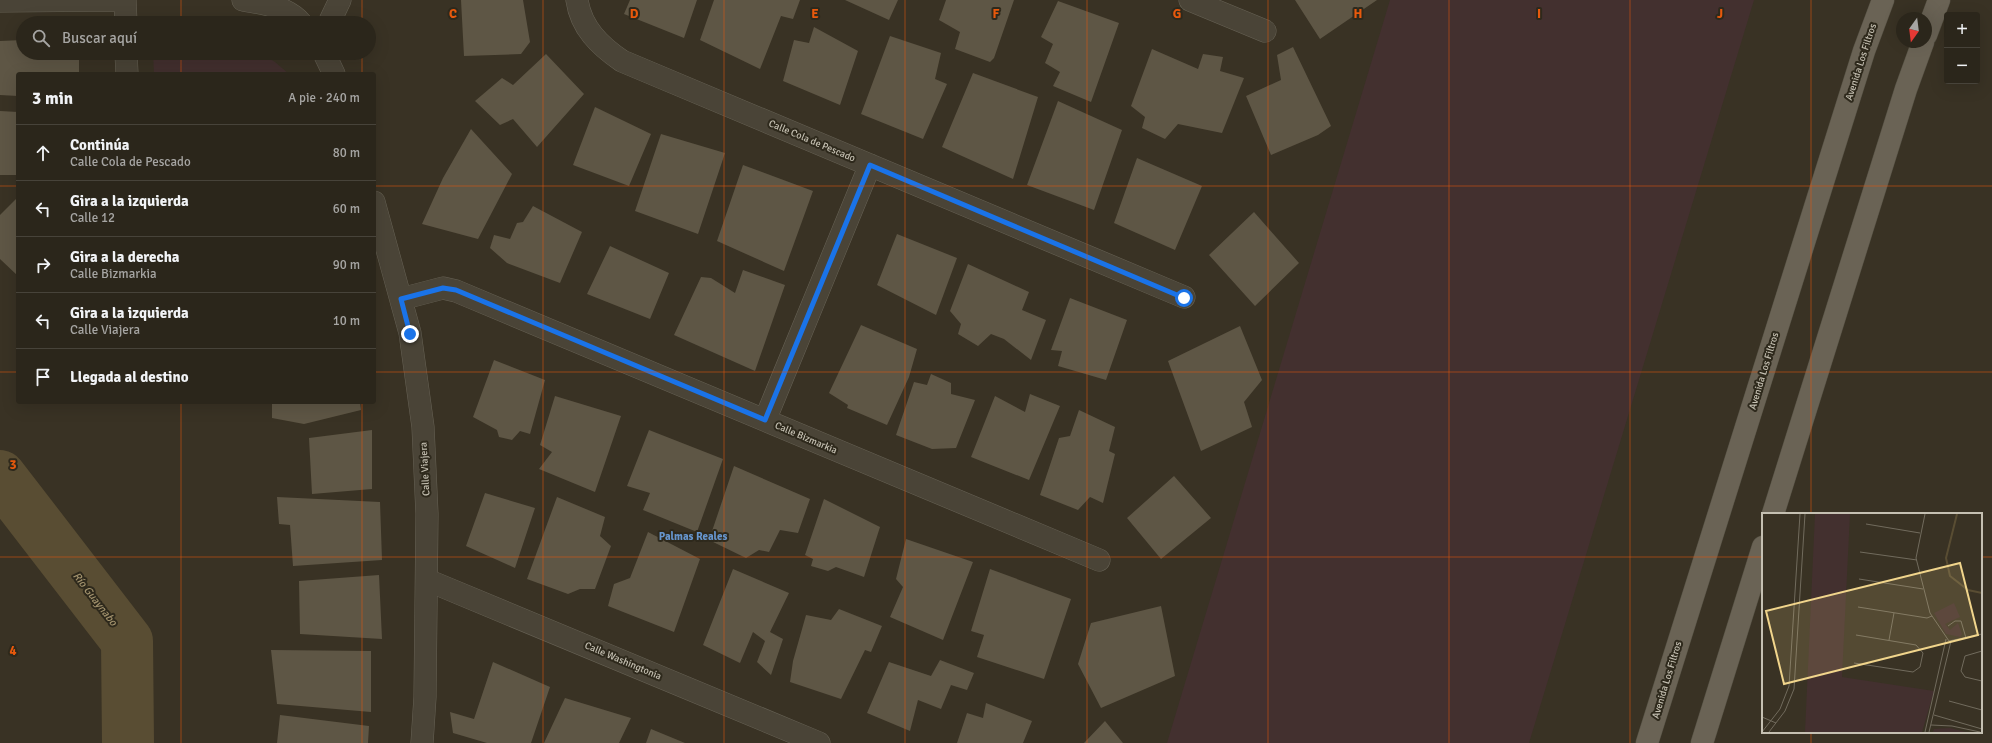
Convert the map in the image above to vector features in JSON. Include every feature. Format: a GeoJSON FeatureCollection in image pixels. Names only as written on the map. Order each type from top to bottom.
{"type":"FeatureCollection","features":[{"type":"Feature","properties":{"kind":"main road","name":"Avenida Los Filtros"},"geometry":{"type":"LineString","coordinates":[[1648,743],[1864,51],[1883,0]]}},
{"type":"Feature","properties":{"kind":"main road"},"geometry":{"type":"LineString","coordinates":[[1932,19],[1939,0]]}},
{"type":"Feature","properties":{"kind":"main road"},"geometry":{"type":"LineString","coordinates":[[1773,513],[1906,89],[1921,48]]}},
{"type":"Feature","properties":{"kind":"main road"},"geometry":{"type":"LineString","coordinates":[[1702,743],[1762,550]]}},
{"type":"Feature","properties":{"kind":"street"},"geometry":{"type":"LineString","coordinates":[[0,1],[119,0]]}},
{"type":"Feature","properties":{"kind":"street"},"geometry":{"type":"LineString","coordinates":[[125,0],[126,16]]}},
{"type":"Feature","properties":{"kind":"street"},"geometry":{"type":"LineString","coordinates":[[243,0],[280,5],[293,16]]}},
{"type":"Feature","properties":{"kind":"street"},"geometry":{"type":"LineString","coordinates":[[332,16],[340,0]]}},
{"type":"Feature","properties":{"kind":"street","name":"Calle Cola de Pescado"},"geometry":{"type":"LineString","coordinates":[[578,0],[584,22],[593,37],[604,48],[622,61],[1184,298]]}},
{"type":"Feature","properties":{"kind":"street"},"geometry":{"type":"LineString","coordinates":[[1190,0],[1265,31]]}},
{"type":"Feature","properties":{"kind":"street"},"geometry":{"type":"LineString","coordinates":[[126,60],[127,72]]}},
{"type":"Feature","properties":{"kind":"street"},"geometry":{"type":"LineString","coordinates":[[327,60],[333,72]]}},
{"type":"Feature","properties":{"kind":"street"},"geometry":{"type":"LineString","coordinates":[[765,420],[870,165]]}},
{"type":"Feature","properties":{"kind":"street","name":"Calle Viajera"},"geometry":{"type":"LineString","coordinates":[[376,209],[410,334],[423,427],[427,514],[427,580],[422,743]]}},
{"type":"Feature","properties":{"kind":"street","name":"Calle Bizmarkia"},"geometry":{"type":"LineString","coordinates":[[401,299],[443,288],[456,290],[1099,560]]}},
{"type":"Feature","properties":{"kind":"street","name":"Calle Washingtonia"},"geometry":{"type":"LineString","coordinates":[[427,580],[819,743]]}},
{"type":"Feature","properties":{"kind":"shaded area"},"geometry":{"type":"Polygon","coordinates":[[[1390,0],[1754,0],[1529,743],[1167,743],[1390,0]]]}},
{"type":"Feature","properties":{"kind":"shaded area"},"geometry":{"type":"Polygon","coordinates":[[[153,60],[272,60],[287,72],[154,72],[153,60]]]}},
{"type":"Feature","properties":{"kind":"building"},"geometry":{"type":"Polygon","coordinates":[[[461,0],[523,0],[530,42],[521,54],[464,56],[461,0]]]}},
{"type":"Feature","properties":{"kind":"building"},"geometry":{"type":"Polygon","coordinates":[[[630,0],[697,0],[684,38],[624,14],[630,0]]]}},
{"type":"Feature","properties":{"kind":"building"},"geometry":{"type":"Polygon","coordinates":[[[714,0],[800,0],[793,19],[781,16],[760,69],[700,40],[714,0]]]}},
{"type":"Feature","properties":{"kind":"building"},"geometry":{"type":"Polygon","coordinates":[[[845,0],[898,0],[889,20],[845,0]]]}},
{"type":"Feature","properties":{"kind":"building"},"geometry":{"type":"Polygon","coordinates":[[[946,0],[1014,0],[994,58],[990,62],[955,49],[960,32],[939,20],[946,0]]]}},
{"type":"Feature","properties":{"kind":"building"},"geometry":{"type":"Polygon","coordinates":[[[1295,0],[1377,0],[1320,39],[1295,0]]]}},
{"type":"Feature","properties":{"kind":"building"},"geometry":{"type":"Polygon","coordinates":[[[1058,1],[1119,23],[1091,102],[1053,86],[1060,72],[1045,63],[1053,44],[1041,37],[1058,1]]]}},
{"type":"Feature","properties":{"kind":"building"},"geometry":{"type":"Polygon","coordinates":[[[814,27],[858,51],[840,105],[783,81],[794,40],[809,43],[814,27]]]}},
{"type":"Feature","properties":{"kind":"building"},"geometry":{"type":"Polygon","coordinates":[[[890,36],[941,53],[935,79],[947,84],[923,139],[861,114],[890,36]]]}},
{"type":"Feature","properties":{"kind":"building"},"geometry":{"type":"Polygon","coordinates":[[[16,40],[16,60],[79,60],[79,72],[16,72],[16,96],[0,95],[0,41],[16,40]]]}},
{"type":"Feature","properties":{"kind":"building"},"geometry":{"type":"Polygon","coordinates":[[[1293,47],[1331,126],[1318,135],[1271,155],[1246,96],[1281,80],[1277,55],[1293,47]]]}},
{"type":"Feature","properties":{"kind":"building"},"geometry":{"type":"Polygon","coordinates":[[[1152,49],[1198,69],[1203,54],[1223,57],[1220,71],[1244,78],[1222,133],[1178,124],[1165,139],[1142,128],[1145,117],[1131,106],[1152,49]]]}},
{"type":"Feature","properties":{"kind":"building"},"geometry":{"type":"Polygon","coordinates":[[[546,54],[584,94],[537,147],[513,119],[500,125],[475,101],[502,78],[513,85],[546,54]]]}},
{"type":"Feature","properties":{"kind":"building"},"geometry":{"type":"Polygon","coordinates":[[[973,73],[1038,97],[1013,179],[942,147],[973,73]]]}},
{"type":"Feature","properties":{"kind":"building"},"geometry":{"type":"Polygon","coordinates":[[[1058,101],[1122,130],[1094,210],[1027,185],[1058,101]]]}},
{"type":"Feature","properties":{"kind":"building"},"geometry":{"type":"Polygon","coordinates":[[[595,107],[651,134],[629,186],[573,165],[595,107]]]}},
{"type":"Feature","properties":{"kind":"building"},"geometry":{"type":"Polygon","coordinates":[[[0,111],[16,112],[16,175],[0,175],[0,111]]]}},
{"type":"Feature","properties":{"kind":"building"},"geometry":{"type":"Polygon","coordinates":[[[471,129],[512,174],[478,239],[422,224],[443,178],[471,129]]]}},
{"type":"Feature","properties":{"kind":"building"},"geometry":{"type":"Polygon","coordinates":[[[661,134],[725,153],[698,234],[635,211],[661,134]]]}},
{"type":"Feature","properties":{"kind":"building"},"geometry":{"type":"Polygon","coordinates":[[[1137,158],[1202,186],[1175,250],[1114,223],[1137,158]]]}},
{"type":"Feature","properties":{"kind":"building"},"geometry":{"type":"Polygon","coordinates":[[[743,165],[813,191],[784,271],[717,241],[743,165]]]}},
{"type":"Feature","properties":{"kind":"building"},"geometry":{"type":"Polygon","coordinates":[[[16,199],[16,274],[0,259],[0,215],[16,199]]]}},
{"type":"Feature","properties":{"kind":"building"},"geometry":{"type":"Polygon","coordinates":[[[533,206],[582,232],[560,283],[507,263],[490,248],[494,235],[510,239],[517,223],[523,222],[533,206]]]}},
{"type":"Feature","properties":{"kind":"building"},"geometry":{"type":"Polygon","coordinates":[[[1254,212],[1299,263],[1255,306],[1209,255],[1254,212]]]}},
{"type":"Feature","properties":{"kind":"building"},"geometry":{"type":"Polygon","coordinates":[[[897,234],[957,258],[936,315],[877,285],[897,234]]]}},
{"type":"Feature","properties":{"kind":"building"},"geometry":{"type":"Polygon","coordinates":[[[610,246],[669,273],[650,319],[587,294],[610,246]]]}},
{"type":"Feature","properties":{"kind":"building"},"geometry":{"type":"Polygon","coordinates":[[[968,264],[1029,292],[1022,310],[1046,320],[1031,360],[1004,339],[991,334],[978,346],[958,334],[961,324],[950,311],[968,264]]]}},
{"type":"Feature","properties":{"kind":"building"},"geometry":{"type":"Polygon","coordinates":[[[743,270],[785,285],[755,371],[674,335],[701,277],[711,278],[735,293],[743,270]]]}},
{"type":"Feature","properties":{"kind":"building"},"geometry":{"type":"Polygon","coordinates":[[[1070,298],[1127,320],[1106,380],[1058,366],[1062,351],[1051,350],[1070,298]]]}},
{"type":"Feature","properties":{"kind":"building"},"geometry":{"type":"Polygon","coordinates":[[[861,325],[917,349],[909,377],[887,425],[847,408],[848,405],[829,393],[861,325]]]}},
{"type":"Feature","properties":{"kind":"building"},"geometry":{"type":"Polygon","coordinates":[[[1240,326],[1262,380],[1244,402],[1252,427],[1201,451],[1168,361],[1240,326]]]}},
{"type":"Feature","properties":{"kind":"building"},"geometry":{"type":"Polygon","coordinates":[[[494,360],[545,380],[530,434],[520,431],[512,440],[499,437],[497,430],[473,417],[494,360]]]}},
{"type":"Feature","properties":{"kind":"building"},"geometry":{"type":"Polygon","coordinates":[[[931,374],[951,383],[951,394],[975,400],[956,448],[932,449],[896,435],[914,382],[927,385],[931,374]]]}},
{"type":"Feature","properties":{"kind":"building"},"geometry":{"type":"Polygon","coordinates":[[[1030,394],[1060,406],[1029,480],[971,457],[995,396],[1025,412],[1030,394]]]}},
{"type":"Feature","properties":{"kind":"building"},"geometry":{"type":"Polygon","coordinates":[[[555,396],[621,416],[595,492],[539,469],[552,452],[540,445],[555,396]]]}},
{"type":"Feature","properties":{"kind":"building"},"geometry":{"type":"Polygon","coordinates":[[[272,404],[360,404],[361,410],[304,424],[272,418],[272,404]]]}},
{"type":"Feature","properties":{"kind":"building"},"geometry":{"type":"Polygon","coordinates":[[[1079,410],[1115,427],[1109,451],[1115,454],[1103,503],[1090,497],[1078,510],[1040,495],[1059,438],[1070,436],[1079,410]]]}},
{"type":"Feature","properties":{"kind":"building"},"geometry":{"type":"Polygon","coordinates":[[[372,430],[372,489],[312,494],[309,438],[372,430]]]}},
{"type":"Feature","properties":{"kind":"building"},"geometry":{"type":"Polygon","coordinates":[[[649,430],[723,459],[697,532],[643,510],[650,493],[627,486],[649,430]]]}},
{"type":"Feature","properties":{"kind":"building"},"geometry":{"type":"Polygon","coordinates":[[[734,466],[810,499],[798,533],[780,530],[769,552],[759,550],[746,558],[709,540],[734,466]]]}},
{"type":"Feature","properties":{"kind":"building"},"geometry":{"type":"Polygon","coordinates":[[[1174,476],[1211,518],[1161,559],[1127,518],[1174,476]]]}},
{"type":"Feature","properties":{"kind":"building"},"geometry":{"type":"Polygon","coordinates":[[[485,493],[535,508],[515,568],[466,546],[485,493]]]}},
{"type":"Feature","properties":{"kind":"building"},"geometry":{"type":"Polygon","coordinates":[[[277,497],[380,502],[382,560],[293,566],[290,525],[279,524],[277,497]]]}},
{"type":"Feature","properties":{"kind":"building"},"geometry":{"type":"Polygon","coordinates":[[[557,497],[605,517],[600,536],[611,546],[595,589],[580,589],[568,594],[527,579],[557,497]]]}},
{"type":"Feature","properties":{"kind":"building"},"geometry":{"type":"Polygon","coordinates":[[[824,499],[880,527],[864,577],[836,567],[828,571],[811,566],[813,559],[805,555],[824,499]]]}},
{"type":"Feature","properties":{"kind":"building"},"geometry":{"type":"Polygon","coordinates":[[[648,532],[700,559],[674,632],[608,606],[614,584],[630,578],[648,532]]]}},
{"type":"Feature","properties":{"kind":"building"},"geometry":{"type":"Polygon","coordinates":[[[906,539],[973,562],[943,640],[890,617],[903,587],[896,579],[906,539]]]}},
{"type":"Feature","properties":{"kind":"building"},"geometry":{"type":"Polygon","coordinates":[[[733,569],[789,593],[770,632],[783,639],[771,675],[757,662],[765,641],[753,632],[740,663],[703,645],[733,569]]]}},
{"type":"Feature","properties":{"kind":"building"},"geometry":{"type":"Polygon","coordinates":[[[990,569],[1071,599],[1044,679],[977,657],[984,635],[971,631],[990,569]]]}},
{"type":"Feature","properties":{"kind":"building"},"geometry":{"type":"Polygon","coordinates":[[[379,575],[382,639],[300,634],[299,581],[379,575]]]}},
{"type":"Feature","properties":{"kind":"building"},"geometry":{"type":"Polygon","coordinates":[[[1161,606],[1175,676],[1101,708],[1078,664],[1091,623],[1161,606]]]}},
{"type":"Feature","properties":{"kind":"building"},"geometry":{"type":"Polygon","coordinates":[[[839,609],[882,626],[871,652],[865,650],[841,699],[790,682],[793,661],[806,615],[831,620],[839,609]]]}},
{"type":"Feature","properties":{"kind":"building"},"geometry":{"type":"Polygon","coordinates":[[[271,650],[371,651],[371,712],[277,704],[271,650]]]}},
{"type":"Feature","properties":{"kind":"building"},"geometry":{"type":"Polygon","coordinates":[[[940,660],[974,673],[967,690],[951,685],[941,709],[918,700],[910,731],[867,713],[889,662],[931,676],[940,660]]]}},
{"type":"Feature","properties":{"kind":"building"},"geometry":{"type":"Polygon","coordinates":[[[493,662],[550,687],[531,743],[487,743],[453,733],[450,712],[474,719],[493,662]]]}},
{"type":"Feature","properties":{"kind":"building"},"geometry":{"type":"Polygon","coordinates":[[[565,698],[631,718],[619,743],[544,743],[565,698]]]}},
{"type":"Feature","properties":{"kind":"building"},"geometry":{"type":"Polygon","coordinates":[[[986,703],[1032,721],[1023,743],[957,743],[967,713],[983,718],[986,703]]]}},
{"type":"Feature","properties":{"kind":"building"},"geometry":{"type":"Polygon","coordinates":[[[280,715],[369,726],[368,743],[277,743],[280,715]]]}},
{"type":"Feature","properties":{"kind":"building"},"geometry":{"type":"Polygon","coordinates":[[[1105,721],[1123,743],[1084,743],[1105,721]]]}},
{"type":"Feature","properties":{"kind":"building"},"geometry":{"type":"Polygon","coordinates":[[[651,729],[685,743],[646,743],[651,729]]]}},
{"type":"Feature","properties":{"kind":"waterway","name":"Río Guaynabo"},"geometry":{"type":"LineString","coordinates":[[0,476],[127,641],[128,743]]}},
{"type":"Feature","properties":{"kind":"district","name":"Palmas Reales"},"geometry":{"type":"Point","coordinates":[693,536]}},
{"type":"Feature","properties":{"kind":"route"},"geometry":{"type":"LineString","coordinates":[[410,334],[401,299],[443,288],[456,290],[765,420],[870,165],[1184,298]]}}]}
